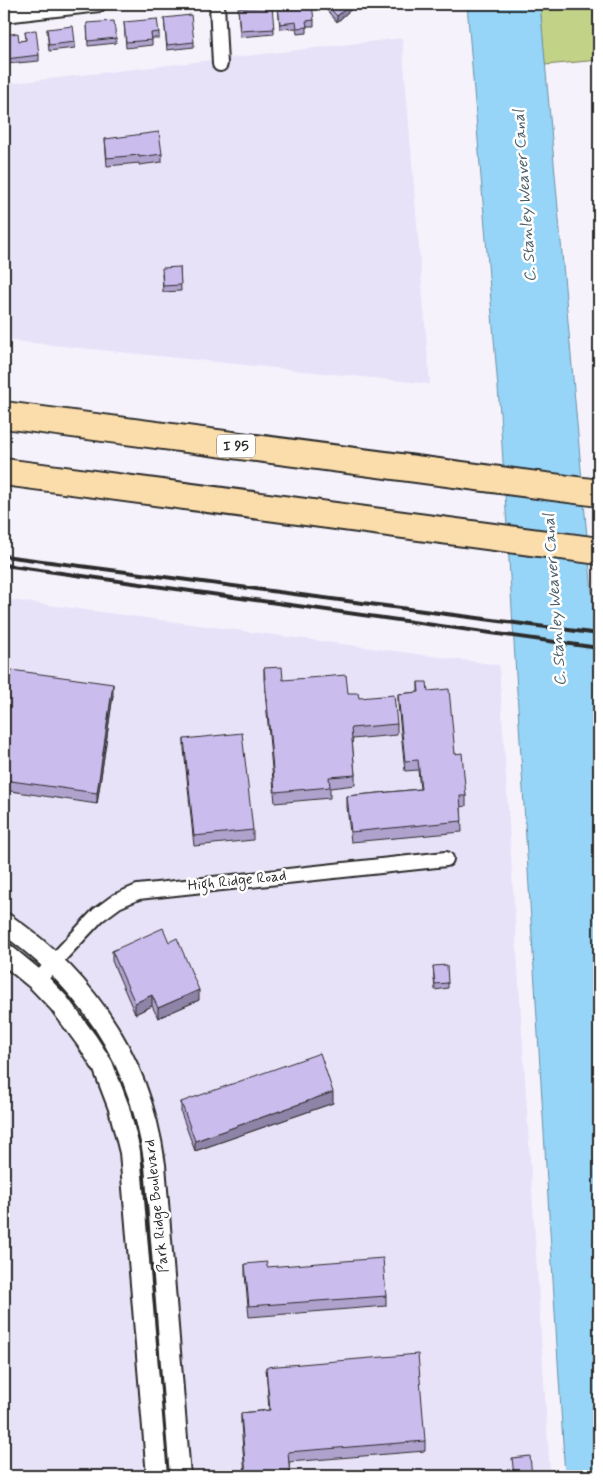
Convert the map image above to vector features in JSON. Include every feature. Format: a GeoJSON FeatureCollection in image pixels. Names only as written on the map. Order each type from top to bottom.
{"type":"FeatureCollection","features":[{"type":"Feature","properties":{"kind":"highway","name":"I 95"},"geometry":{"type":"LineString","coordinates":[[4,415],[599,493]]}},
{"type":"Feature","properties":{"kind":"highway"},"geometry":{"type":"LineString","coordinates":[[4,472],[599,551]]}},
{"type":"Feature","properties":{"kind":"street"},"geometry":{"type":"LineString","coordinates":[[4,15],[99,4]]}},
{"type":"Feature","properties":{"kind":"street"},"geometry":{"type":"LineString","coordinates":[[217,4],[220,64]]}},
{"type":"Feature","properties":{"kind":"street","name":"High Ridge Road"},"geometry":{"type":"LineString","coordinates":[[38,981],[53,962],[98,915],[117,900],[138,892],[446,859]]}},
{"type":"Feature","properties":{"kind":"street"},"geometry":{"type":"LineString","coordinates":[[4,923],[53,962]]}},
{"type":"Feature","properties":{"kind":"street"},"geometry":{"type":"LineString","coordinates":[[4,953],[38,981]]}},
{"type":"Feature","properties":{"kind":"street","name":"Park Ridge Boulevard"},"geometry":{"type":"LineString","coordinates":[[53,962],[84,997],[101,1020],[133,1078],[147,1119],[156,1174],[180,1476]]}},
{"type":"Feature","properties":{"kind":"street","name":"Park Ridge Boulevard"},"geometry":{"type":"LineString","coordinates":[[38,981],[72,1019],[103,1066],[119,1108],[130,1152],[157,1476]]}},
{"type":"Feature","properties":{"kind":"street"},"geometry":{"type":"LineString","coordinates":[[132,1176],[156,1174]]}},
{"type":"Feature","properties":{"kind":"shaded area"},"geometry":{"type":"Polygon","coordinates":[[[402,38],[430,384],[4,340],[4,84],[402,38]]]}},
{"type":"Feature","properties":{"kind":"shaded area"},"geometry":{"type":"Polygon","coordinates":[[[4,599],[499,665],[550,1476],[4,1476],[4,599]]]}},
{"type":"Feature","properties":{"kind":"green space"},"geometry":{"type":"Polygon","coordinates":[[[540,4],[599,4],[599,60],[545,65],[540,4]]]}},
{"type":"Feature","properties":{"kind":"water","name":"C. Stanley Weaver Canal"},"geometry":{"type":"Polygon","coordinates":[[[467,4],[540,4],[599,673],[599,1476],[565,1476],[500,413],[467,4]]]}},
{"type":"Feature","properties":{"kind":"building"},"geometry":{"type":"Polygon","coordinates":[[[312,4],[314,20],[306,21],[307,27],[297,28],[296,22],[280,24],[278,6],[312,4]]]}},
{"type":"Feature","properties":{"kind":"building"},"geometry":{"type":"Polygon","coordinates":[[[326,4],[351,4],[337,16],[326,4]]]}},
{"type":"Feature","properties":{"kind":"building"},"geometry":{"type":"Polygon","coordinates":[[[272,6],[274,29],[240,31],[238,8],[272,6]]]}},
{"type":"Feature","properties":{"kind":"building"},"geometry":{"type":"Polygon","coordinates":[[[191,15],[194,42],[167,45],[164,18],[191,15]]]}},
{"type":"Feature","properties":{"kind":"building"},"geometry":{"type":"Polygon","coordinates":[[[157,19],[159,32],[151,33],[152,40],[126,42],[124,22],[157,19]]]}},
{"type":"Feature","properties":{"kind":"building"},"geometry":{"type":"Polygon","coordinates":[[[114,21],[116,38],[88,41],[87,23],[114,21]]]}},
{"type":"Feature","properties":{"kind":"building"},"geometry":{"type":"Polygon","coordinates":[[[73,26],[75,42],[49,45],[47,29],[73,26]]]}},
{"type":"Feature","properties":{"kind":"building"},"geometry":{"type":"Polygon","coordinates":[[[36,30],[39,55],[6,59],[4,35],[18,33],[19,41],[26,40],[25,31],[36,30]]]}},
{"type":"Feature","properties":{"kind":"building"},"geometry":{"type":"Polygon","coordinates":[[[159,132],[162,154],[107,158],[105,139],[159,132]]]}},
{"type":"Feature","properties":{"kind":"building"},"geometry":{"type":"Polygon","coordinates":[[[180,267],[181,285],[163,286],[162,268],[180,267]]]}},
{"type":"Feature","properties":{"kind":"building"},"geometry":{"type":"Polygon","coordinates":[[[282,667],[283,680],[346,675],[348,693],[358,693],[359,698],[394,695],[397,724],[351,728],[355,775],[329,777],[330,787],[275,792],[264,668],[282,667]]]}},
{"type":"Feature","properties":{"kind":"building"},"geometry":{"type":"Polygon","coordinates":[[[4,669],[113,684],[97,793],[4,780],[4,669]]]}},
{"type":"Feature","properties":{"kind":"building"},"geometry":{"type":"Polygon","coordinates":[[[418,682],[427,682],[428,691],[449,689],[455,754],[462,753],[466,796],[460,796],[462,821],[351,832],[347,796],[421,789],[418,760],[405,761],[398,694],[419,692],[418,682]]]}},
{"type":"Feature","properties":{"kind":"building"},"geometry":{"type":"Polygon","coordinates":[[[242,733],[253,830],[194,836],[184,739],[242,733]]]}},
{"type":"Feature","properties":{"kind":"building"},"geometry":{"type":"Polygon","coordinates":[[[163,928],[169,942],[177,938],[199,990],[158,1008],[152,995],[135,1003],[112,951],[163,928]]]}},
{"type":"Feature","properties":{"kind":"building"},"geometry":{"type":"Polygon","coordinates":[[[447,965],[448,983],[435,984],[433,966],[447,965]]]}},
{"type":"Feature","properties":{"kind":"building"},"geometry":{"type":"Polygon","coordinates":[[[320,1053],[333,1092],[195,1141],[181,1102],[320,1053]]]}},
{"type":"Feature","properties":{"kind":"building"},"geometry":{"type":"Polygon","coordinates":[[[383,1258],[386,1296],[249,1306],[245,1264],[267,1262],[267,1267],[383,1258]]]}},
{"type":"Feature","properties":{"kind":"building"},"geometry":{"type":"Polygon","coordinates":[[[418,1354],[425,1441],[288,1452],[290,1476],[246,1476],[241,1413],[270,1410],[266,1367],[418,1354]]]}},
{"type":"Feature","properties":{"kind":"building"},"geometry":{"type":"Polygon","coordinates":[[[530,1456],[532,1476],[514,1476],[512,1458],[530,1456]]]}},
{"type":"Feature","properties":{"kind":"railway"},"geometry":{"type":"LineString","coordinates":[[4,556],[599,634]]}},
{"type":"Feature","properties":{"kind":"railway"},"geometry":{"type":"LineString","coordinates":[[4,565],[599,648]]}}]}
